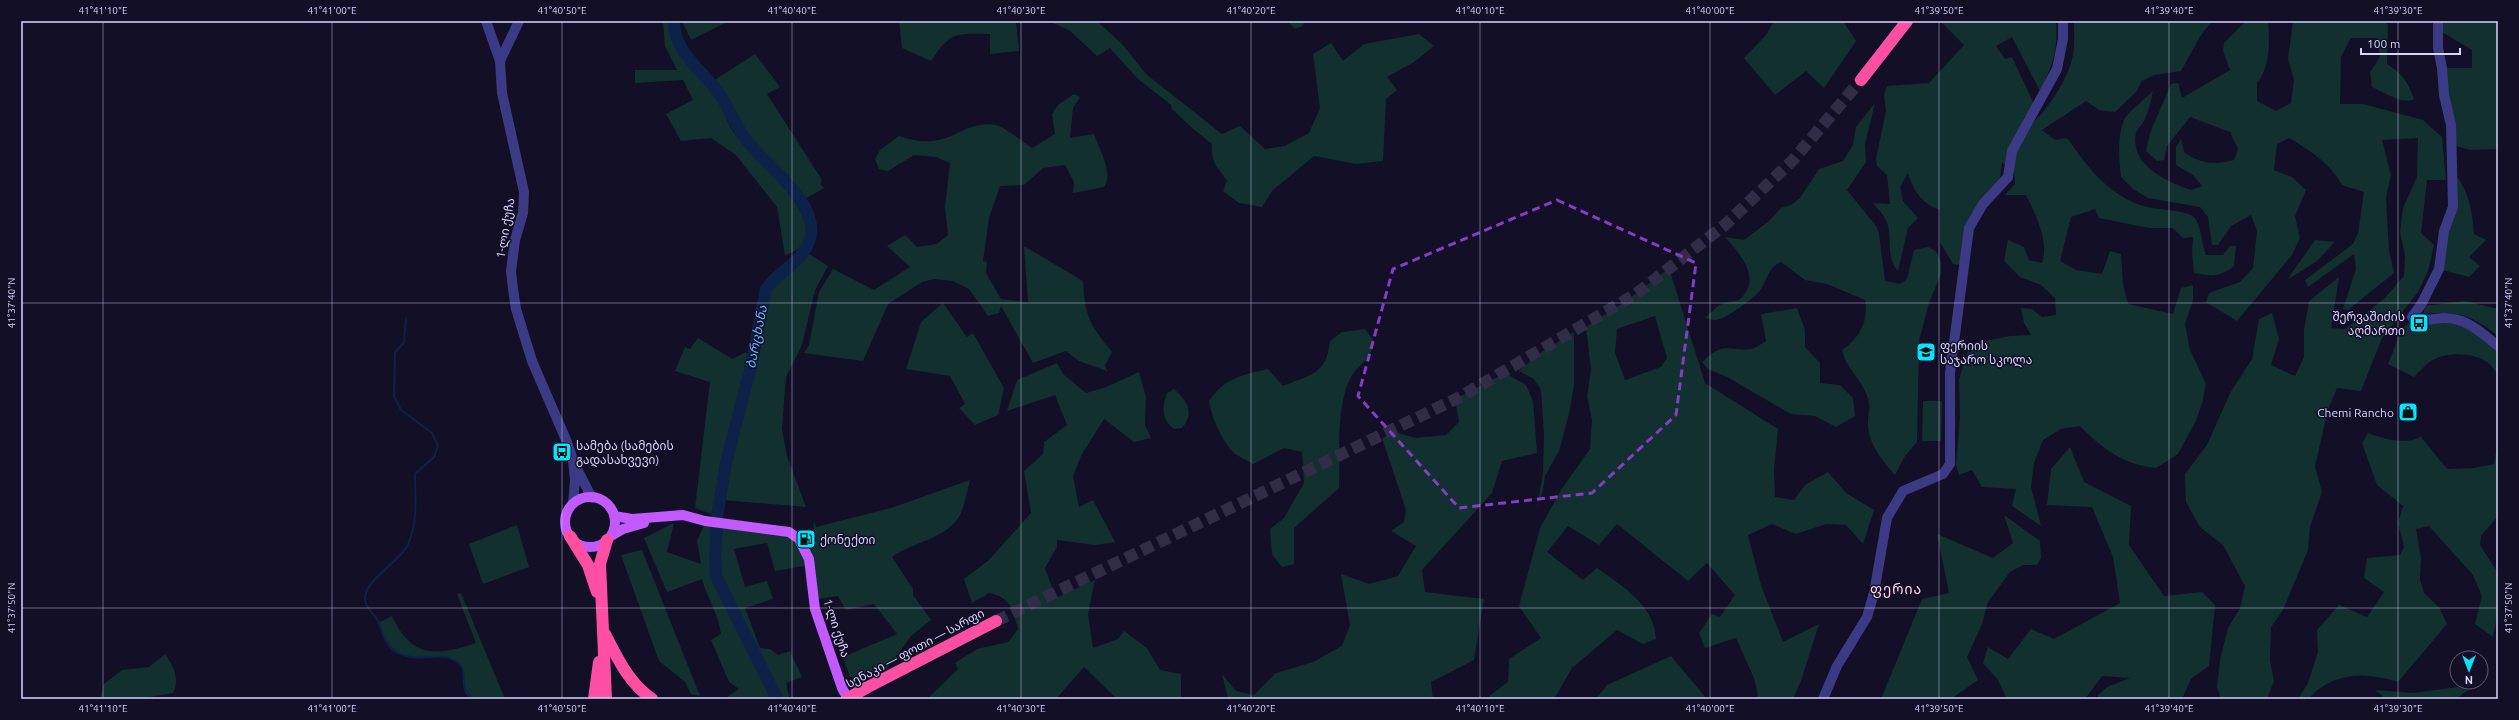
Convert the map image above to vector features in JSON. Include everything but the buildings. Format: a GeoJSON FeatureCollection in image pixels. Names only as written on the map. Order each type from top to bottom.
{"type":"FeatureCollection","features":[{"type":"Feature","properties":{"kind":"highway"},"geometry":{"type":"LineString","coordinates":[[1861,80],[1905,24]]}},
{"type":"Feature","properties":{"kind":"highway"},"geometry":{"type":"LineString","coordinates":[[570,536],[588,566],[601,602]]}},
{"type":"Feature","properties":{"kind":"highway"},"geometry":{"type":"LineString","coordinates":[[606,699],[600,564],[609,538]]}},
{"type":"Feature","properties":{"kind":"highway","name":"სენაკი — ფოთი — სარფი"},"geometry":{"type":"LineString","coordinates":[[847,699],[996,621]]}},
{"type":"Feature","properties":{"kind":"highway"},"geometry":{"type":"LineString","coordinates":[[594,699],[604,631]]}},
{"type":"Feature","properties":{"kind":"highway"},"geometry":{"type":"LineString","coordinates":[[604,631],[625,673],[639,690],[652,699]]}},
{"type":"Feature","properties":{"kind":"main road"},"geometry":{"type":"LineString","coordinates":[[609,538],[614,526],[614,516],[606,503],[592,498],[582,499],[573,504],[566,517],[566,527],[570,536],[578,544],[588,547],[598,546],[609,538],[636,524],[683,515]]}},
{"type":"Feature","properties":{"kind":"main road"},"geometry":{"type":"LineString","coordinates":[[614,516],[632,519],[683,515]]}},
{"type":"Feature","properties":{"kind":"main road","name":"1-ლი ქუჩა"},"geometry":{"type":"LineString","coordinates":[[683,515],[705,521],[778,529],[789,532],[799,539],[809,559],[815,609],[847,699]]}},
{"type":"Feature","properties":{"kind":"street"},"geometry":{"type":"LineString","coordinates":[[486,21],[500,61]]}},
{"type":"Feature","properties":{"kind":"street","name":"1-ლი ქუჩა"},"geometry":{"type":"LineString","coordinates":[[519,21],[500,61],[502,93],[524,192],[523,213],[515,240],[511,270],[516,309],[532,361],[567,442],[573,460]]}},
{"type":"Feature","properties":{"kind":"street"},"geometry":{"type":"LineString","coordinates":[[1823,699],[1837,666],[1867,617],[1874,593],[1887,518],[1904,491],[1943,474],[1950,464],[1950,373],[1969,228],[1983,204],[2008,178],[2012,150],[2057,69],[2063,39],[2063,21]]}},
{"type":"Feature","properties":{"kind":"street"},"geometry":{"type":"LineString","coordinates":[[2438,21],[2438,48],[2442,68],[2444,95],[2451,125],[2453,207],[2444,231],[2439,269],[2422,304],[2412,317],[2415,322],[2440,317],[2469,322],[2498,346]]}},
{"type":"Feature","properties":{"kind":"street"},"geometry":{"type":"LineString","coordinates":[[573,460],[592,498]]}},
{"type":"Feature","properties":{"kind":"street"},"geometry":{"type":"LineString","coordinates":[[573,460],[575,480],[573,504]]}},
{"type":"Feature","properties":{"kind":"highlighted area"},"geometry":{"type":"Polygon","coordinates":[[[1557,200],[1696,263],[1676,415],[1592,493],[1459,508],[1358,396],[1393,269],[1557,200]]]}},
{"type":"Feature","properties":{"kind":"green space"},"geometry":{"type":"Polygon","coordinates":[[[663,21],[670,21],[671,33],[680,54],[718,100],[732,130],[789,194],[801,213],[807,231],[802,245],[785,255],[777,207],[736,155],[711,138],[681,141],[666,114],[693,100],[683,80],[635,83],[635,70],[677,70],[665,46],[663,21]]]}},
{"type":"Feature","properties":{"kind":"green space"},"geometry":{"type":"Polygon","coordinates":[[[682,21],[729,21],[691,40],[682,21]]]}},
{"type":"Feature","properties":{"kind":"green space"},"geometry":{"type":"Polygon","coordinates":[[[899,21],[1016,21],[1019,51],[990,54],[990,34],[961,34],[954,36],[943,44],[931,61],[902,48],[899,21]]]}},
{"type":"Feature","properties":{"kind":"green space"},"geometry":{"type":"Polygon","coordinates":[[[1048,21],[1097,21],[1123,45],[1146,74],[1222,134],[1240,126],[1265,149],[1285,146],[1309,133],[1320,108],[1313,54],[1331,43],[1343,61],[1364,44],[1419,34],[1434,46],[1414,62],[1387,77],[1397,90],[1386,99],[1383,161],[1356,164],[1314,156],[1272,191],[1262,207],[1239,203],[1223,191],[1227,180],[1217,168],[1213,159],[1212,144],[1171,108],[1171,105],[1137,78],[1110,48],[1097,56],[1069,30],[1048,21]]]}},
{"type":"Feature","properties":{"kind":"green space"},"geometry":{"type":"Polygon","coordinates":[[[1287,21],[1305,21],[1302,26],[1295,29],[1287,21]]]}},
{"type":"Feature","properties":{"kind":"green space"},"geometry":{"type":"Polygon","coordinates":[[[1774,21],[1843,21],[1856,41],[1824,88],[1806,71],[1775,95],[1744,58],[1766,35],[1774,21]]]}},
{"type":"Feature","properties":{"kind":"green space"},"geometry":{"type":"Polygon","coordinates":[[[1940,21],[2056,21],[2054,57],[2040,91],[2012,37],[1996,46],[2005,59],[2012,57],[2034,104],[2023,119],[2032,124],[2045,110],[2067,74],[2074,51],[2074,21],[2212,21],[2201,35],[2181,71],[2154,75],[2142,81],[2136,92],[2115,112],[2099,110],[2086,101],[2042,130],[2055,140],[2065,138],[2069,140],[2093,172],[2123,197],[2134,203],[2147,207],[2185,213],[2194,217],[2199,225],[2206,255],[2223,255],[2230,246],[2236,246],[2234,266],[2229,270],[2215,275],[2194,273],[2192,252],[2193,237],[2183,238],[2173,228],[2149,228],[2099,218],[2095,209],[2071,217],[2060,261],[2076,270],[2102,274],[2110,251],[2121,254],[2123,284],[2128,304],[2173,314],[2181,288],[2193,285],[2193,300],[2185,324],[2190,350],[2206,384],[2203,400],[2196,421],[2178,454],[2156,468],[2133,463],[2123,459],[2106,449],[2080,426],[2061,429],[2043,440],[2034,463],[2031,487],[2041,526],[2012,506],[2016,489],[1982,487],[1972,470],[1959,475],[1956,464],[1960,416],[1959,379],[1970,344],[2010,336],[2031,335],[2024,323],[2021,308],[2032,309],[2042,317],[2056,315],[2055,298],[2041,285],[2020,277],[2004,261],[2008,240],[2024,247],[2029,260],[2042,263],[2044,255],[2043,237],[2034,211],[2026,195],[2005,195],[2015,184],[2014,170],[2002,163],[2000,178],[1977,206],[1959,265],[1953,264],[1940,242],[1940,210],[1928,204],[1919,196],[1908,173],[1900,187],[1903,201],[1918,218],[1908,228],[1898,271],[1892,261],[1889,232],[1886,220],[1873,203],[1890,204],[1887,175],[1877,166],[1876,159],[1886,111],[1884,95],[1887,86],[1929,83],[1964,45],[1940,21]]]}},
{"type":"Feature","properties":{"kind":"green space"},"geometry":{"type":"Polygon","coordinates":[[[2246,21],[2268,21],[2269,37],[2267,62],[2257,83],[2257,101],[2276,111],[2291,103],[2294,80],[2288,59],[2293,21],[2384,21],[2388,25],[2387,64],[2404,78],[2414,99],[2398,99],[2372,87],[2370,72],[2380,57],[2377,38],[2351,38],[2341,57],[2340,104],[2363,104],[2423,120],[2442,137],[2446,180],[2427,180],[2421,233],[2434,245],[2428,271],[2418,292],[2382,338],[2361,391],[2337,388],[2328,410],[2315,466],[2322,492],[2310,527],[2308,550],[2283,610],[2271,627],[2270,660],[2274,681],[2267,699],[2221,699],[2217,687],[2220,660],[2228,628],[2240,608],[2245,586],[2223,545],[2200,527],[2186,502],[2185,474],[2207,445],[2230,393],[2252,359],[2259,319],[2272,313],[2279,339],[2271,365],[2295,376],[2304,357],[2304,330],[2309,301],[2339,277],[2331,328],[2345,329],[2384,299],[2404,276],[2405,256],[2400,232],[2403,208],[2417,177],[2418,138],[2382,140],[2391,175],[2386,197],[2389,251],[2394,273],[2348,310],[2343,309],[2356,269],[2354,254],[2308,287],[2305,280],[2353,244],[2358,233],[2364,192],[2342,185],[2326,164],[2289,138],[2277,144],[2274,170],[2292,177],[2306,190],[2295,216],[2300,238],[2292,255],[2237,321],[2206,302],[2209,293],[2240,282],[2253,268],[2257,231],[2251,215],[2231,226],[2218,245],[2212,245],[2208,217],[2200,207],[2148,198],[2133,189],[2121,177],[2119,141],[2126,117],[2153,91],[2146,117],[2137,130],[2135,144],[2138,154],[2144,163],[2152,170],[2161,177],[2181,187],[2191,190],[2202,186],[2193,175],[2176,165],[2176,147],[2181,139],[2184,152],[2196,159],[2214,163],[2234,160],[2238,149],[2230,132],[2190,117],[2167,146],[2164,160],[2157,161],[2146,151],[2150,133],[2171,84],[2178,83],[2182,98],[2230,70],[2223,51],[2224,43],[2246,21]]]}},
{"type":"Feature","properties":{"kind":"green space"},"geometry":{"type":"Polygon","coordinates":[[[2438,21],[2498,21],[2498,149],[2470,150],[2450,144],[2442,68],[2472,68],[2472,50],[2437,29],[2438,21]]]}},
{"type":"Feature","properties":{"kind":"green space"},"geometry":{"type":"Polygon","coordinates":[[[755,54],[780,87],[767,94],[822,180],[820,184],[824,188],[803,200],[798,190],[741,129],[713,81],[755,54]]]}},
{"type":"Feature","properties":{"kind":"green space"},"geometry":{"type":"Polygon","coordinates":[[[1074,94],[1080,97],[1073,108],[1070,138],[1094,134],[1107,168],[1107,181],[1104,187],[1073,193],[1074,182],[1065,165],[1043,168],[1024,185],[1000,186],[989,218],[983,261],[987,262],[986,273],[1001,299],[1028,302],[1024,246],[1083,281],[1085,303],[1090,320],[1098,335],[1112,352],[1105,365],[1107,371],[1079,361],[1066,351],[1033,363],[1001,306],[999,313],[988,316],[969,289],[953,281],[934,279],[922,282],[888,304],[863,361],[804,353],[809,345],[819,292],[833,269],[874,290],[910,267],[887,246],[905,235],[917,247],[937,244],[948,235],[945,207],[950,163],[936,157],[914,155],[888,171],[879,169],[875,159],[880,150],[899,136],[907,139],[923,141],[941,140],[971,127],[987,124],[1000,126],[1032,148],[1055,134],[1052,114],[1058,105],[1074,94]]]}},
{"type":"Feature","properties":{"kind":"green space"},"geometry":{"type":"Polygon","coordinates":[[[1875,103],[1865,144],[1866,162],[1847,190],[1876,226],[1879,234],[1885,281],[1900,284],[1907,279],[1914,250],[1928,247],[1936,251],[1941,262],[1941,274],[1929,303],[1919,341],[1917,442],[1905,456],[1895,475],[1881,457],[1870,438],[1868,423],[1868,398],[1863,387],[1846,362],[1842,350],[1858,335],[1861,329],[1864,322],[1866,308],[1865,300],[1827,284],[1805,280],[1781,262],[1773,267],[1758,293],[1746,303],[1720,319],[1715,320],[1705,318],[1720,305],[1740,299],[1747,291],[1749,283],[1749,274],[1742,258],[1725,237],[1744,240],[1769,221],[1781,208],[1791,205],[1800,198],[1819,169],[1843,161],[1853,145],[1856,127],[1875,103]]]}},
{"type":"Feature","properties":{"kind":"green space"},"geometry":{"type":"Polygon","coordinates":[[[2453,171],[2463,186],[2469,201],[2474,234],[2486,240],[2469,257],[2480,266],[2469,277],[2439,269],[2453,207],[2453,171]]]}},
{"type":"Feature","properties":{"kind":"green space"},"geometry":{"type":"Polygon","coordinates":[[[2315,240],[2335,242],[2317,261],[2287,280],[2315,240]]]}},
{"type":"Feature","properties":{"kind":"green space"},"geometry":{"type":"Polygon","coordinates":[[[806,252],[828,266],[815,290],[802,345],[786,377],[782,429],[787,456],[806,507],[722,500],[730,461],[755,362],[768,290],[774,279],[784,274],[806,252]]]}},
{"type":"Feature","properties":{"kind":"green space"},"geometry":{"type":"Polygon","coordinates":[[[1669,268],[1705,383],[1778,429],[1774,470],[1775,497],[1794,500],[1805,485],[1828,472],[1846,493],[1874,510],[1863,544],[1846,525],[1826,524],[1796,534],[1772,524],[1748,535],[1761,585],[1783,642],[1819,624],[1801,681],[1793,699],[1755,699],[1758,695],[1754,678],[1736,638],[1705,648],[1699,633],[1712,614],[1720,617],[1735,595],[1707,563],[1688,581],[1617,524],[1599,545],[1568,526],[1547,552],[1583,580],[1597,568],[1627,590],[1636,598],[1650,616],[1656,639],[1643,644],[1617,630],[1572,668],[1554,699],[1490,699],[1489,696],[1508,682],[1509,659],[1541,638],[1519,606],[1540,528],[1561,490],[1590,449],[1592,420],[1587,397],[1591,369],[1586,327],[1629,299],[1669,268]],[[1655,316],[1617,329],[1615,353],[1625,380],[1661,367],[1667,358],[1655,316]]]}},
{"type":"Feature","properties":{"kind":"green space"},"geometry":{"type":"Polygon","coordinates":[[[2465,301],[2498,309],[2498,336],[2480,323],[2463,316],[2445,313],[2423,314],[2425,306],[2465,301]]]}},
{"type":"Feature","properties":{"kind":"green space"},"geometry":{"type":"Polygon","coordinates":[[[943,303],[967,337],[973,333],[1004,388],[998,415],[975,425],[959,408],[965,404],[950,376],[906,369],[921,322],[943,303]]]}},
{"type":"Feature","properties":{"kind":"green space"},"geometry":{"type":"Polygon","coordinates":[[[1797,308],[1805,330],[1805,347],[1820,363],[1820,383],[1840,385],[1853,398],[1855,416],[1836,427],[1815,416],[1791,414],[1727,377],[1708,369],[1702,362],[1716,351],[1722,349],[1743,350],[1755,348],[1766,341],[1761,314],[1797,308]]]}},
{"type":"Feature","properties":{"kind":"green space"},"geometry":{"type":"Polygon","coordinates":[[[2411,321],[2412,327],[2425,323],[2446,321],[2460,323],[2471,327],[2498,351],[2498,373],[2484,360],[2460,354],[2436,358],[2426,365],[2414,377],[2388,364],[2402,329],[2411,321]]]}},
{"type":"Feature","properties":{"kind":"green space"},"geometry":{"type":"Polygon","coordinates":[[[1365,329],[1374,341],[1370,353],[1353,373],[1346,390],[1341,417],[1339,488],[1294,528],[1294,564],[1282,567],[1272,554],[1270,529],[1284,518],[1304,483],[1302,452],[1284,448],[1253,464],[1238,456],[1229,448],[1221,435],[1212,414],[1209,401],[1221,387],[1227,383],[1251,373],[1268,369],[1283,386],[1310,375],[1316,372],[1325,361],[1330,341],[1342,332],[1365,329]]]}},
{"type":"Feature","properties":{"kind":"green space"},"geometry":{"type":"Polygon","coordinates":[[[1574,332],[1574,386],[1569,414],[1559,451],[1545,476],[1543,490],[1537,507],[1543,473],[1544,435],[1541,390],[1534,379],[1519,371],[1537,355],[1574,332]]]}},
{"type":"Feature","properties":{"kind":"green space"},"geometry":{"type":"Polygon","coordinates":[[[698,338],[732,359],[746,352],[749,358],[725,447],[714,515],[695,508],[710,382],[675,371],[685,347],[690,349],[698,338]]]}},
{"type":"Feature","properties":{"kind":"green space"},"geometry":{"type":"Polygon","coordinates":[[[1057,363],[1063,374],[1086,393],[1104,388],[1139,372],[1146,397],[1145,425],[1151,438],[1134,442],[1104,419],[1081,456],[1073,476],[1079,507],[1093,500],[1115,542],[1095,545],[1057,540],[1057,547],[1045,568],[1056,598],[1095,580],[1088,614],[1093,648],[1118,639],[1124,631],[1147,648],[1160,670],[1181,674],[1181,699],[1117,699],[1084,667],[1056,699],[927,699],[958,669],[955,663],[977,649],[1008,642],[1018,629],[1012,610],[1007,601],[989,593],[972,603],[964,579],[989,560],[1031,513],[1024,471],[1043,454],[1044,442],[1067,425],[1055,395],[1007,411],[1017,380],[1057,363]]]}},
{"type":"Feature","properties":{"kind":"green space"},"geometry":{"type":"Polygon","coordinates":[[[1505,373],[1526,385],[1533,401],[1537,453],[1502,461],[1492,493],[1422,570],[1425,592],[1484,599],[1474,660],[1431,682],[1433,699],[1228,699],[1222,674],[1236,691],[1254,695],[1276,673],[1313,662],[1342,646],[1350,625],[1341,574],[1369,584],[1398,576],[1416,546],[1391,531],[1404,522],[1406,510],[1382,438],[1395,432],[1415,438],[1446,435],[1459,422],[1455,399],[1505,373]]]}},
{"type":"Feature","properties":{"kind":"green space"},"geometry":{"type":"Polygon","coordinates":[[[1174,389],[1186,402],[1189,412],[1186,422],[1182,428],[1174,429],[1165,417],[1164,403],[1167,393],[1174,389]]]}},
{"type":"Feature","properties":{"kind":"green space"},"geometry":{"type":"Polygon","coordinates":[[[1923,401],[1942,401],[1941,441],[1922,441],[1923,401]]]}},
{"type":"Feature","properties":{"kind":"green space"},"geometry":{"type":"Polygon","coordinates":[[[2368,433],[2401,441],[2408,441],[2421,437],[2447,469],[2474,468],[2494,464],[2498,442],[2498,516],[2481,536],[2480,545],[2498,573],[2498,611],[2493,637],[2475,624],[2482,596],[2473,575],[2429,526],[2416,529],[2421,558],[2420,579],[2424,593],[2439,607],[2447,624],[2398,682],[2374,677],[2350,677],[2339,679],[2328,684],[2318,690],[2309,699],[2298,699],[2308,683],[2318,652],[2317,630],[2339,605],[2367,617],[2384,592],[2364,578],[2367,558],[2400,555],[2404,547],[2398,523],[2403,506],[2377,485],[2362,443],[2368,433]]]}},
{"type":"Feature","properties":{"kind":"green space"},"geometry":{"type":"Polygon","coordinates":[[[2070,447],[2084,482],[2131,506],[2129,545],[2164,596],[2202,592],[2215,605],[2209,666],[2191,679],[2182,699],[2098,699],[2098,695],[2107,687],[2130,678],[2102,676],[2085,699],[2007,699],[1998,680],[1983,663],[1988,647],[2008,659],[2031,629],[2054,639],[2120,603],[2113,557],[2092,507],[2047,505],[2051,469],[2070,447]]]}},
{"type":"Feature","properties":{"kind":"green space"},"geometry":{"type":"Polygon","coordinates":[[[970,480],[961,513],[956,521],[940,534],[910,547],[892,557],[913,589],[913,595],[931,620],[911,636],[886,670],[867,677],[850,677],[843,657],[897,634],[874,604],[846,610],[838,596],[817,599],[806,545],[813,532],[814,521],[816,527],[891,508],[970,480]]]}},
{"type":"Feature","properties":{"kind":"green space"},"geometry":{"type":"Polygon","coordinates":[[[2004,515],[2040,541],[2041,558],[2037,565],[2023,565],[2010,572],[1988,602],[1982,624],[1967,657],[1978,680],[1951,699],[1881,699],[1922,599],[1949,593],[1937,534],[1993,558],[2013,543],[2004,515]]]}},
{"type":"Feature","properties":{"kind":"green space"},"geometry":{"type":"Polygon","coordinates":[[[674,523],[667,552],[701,564],[697,541],[704,525],[789,532],[810,565],[775,571],[767,543],[734,549],[745,587],[767,581],[773,599],[745,608],[760,648],[770,649],[778,655],[790,651],[802,677],[786,683],[790,699],[731,699],[727,697],[739,689],[729,682],[711,640],[721,634],[720,627],[702,579],[667,592],[644,538],[674,523]]]}},
{"type":"Feature","properties":{"kind":"green space"},"geometry":{"type":"Polygon","coordinates":[[[517,525],[529,567],[483,584],[469,544],[517,525]]]}},
{"type":"Feature","properties":{"kind":"green space"},"geometry":{"type":"Polygon","coordinates":[[[642,550],[700,696],[691,694],[685,682],[659,661],[621,555],[642,550]]]}},
{"type":"Feature","properties":{"kind":"green space"},"geometry":{"type":"Polygon","coordinates":[[[461,593],[505,699],[478,700],[468,696],[465,692],[462,669],[454,660],[445,657],[419,658],[403,655],[392,647],[382,633],[378,623],[392,616],[408,640],[417,647],[426,650],[437,652],[476,643],[457,594],[461,593]]]}},
{"type":"Feature","properties":{"kind":"green space"},"geometry":{"type":"Polygon","coordinates":[[[165,654],[175,673],[176,683],[173,693],[138,699],[100,699],[104,684],[122,670],[149,667],[165,654]]]}},
{"type":"Feature","properties":{"kind":"green space"},"geometry":{"type":"Polygon","coordinates":[[[1671,656],[1707,699],[1596,699],[1607,685],[1671,656]]]}},
{"type":"Feature","properties":{"kind":"green space"},"geometry":{"type":"Polygon","coordinates":[[[2449,688],[2449,690],[2468,690],[2456,699],[2386,699],[2375,690],[2413,693],[2449,688]]]}},
{"type":"Feature","properties":{"kind":"waterway","name":"ბარცხანა"},"geometry":{"type":"LineString","coordinates":[[674,21],[675,32],[683,51],[718,92],[747,141],[791,187],[808,214],[811,228],[809,242],[806,249],[795,261],[776,277],[766,289],[751,366],[726,463],[718,511],[715,554],[716,576],[777,699]]}},
{"type":"Feature","properties":{"kind":"waterway"},"geometry":{"type":"LineString","coordinates":[[406,318],[404,342],[395,353],[394,396],[401,410],[432,433],[438,446],[434,457],[415,474],[415,517],[409,542],[397,558],[373,582],[367,590],[365,598],[367,606],[378,621],[390,647],[405,656],[441,657],[454,660],[462,668],[465,689],[474,699]]}},
{"type":"Feature","properties":{"kind":"tunnel"},"geometry":{"type":"LineString","coordinates":[[996,621],[1460,397],[1636,294],[1726,224],[1793,160],[1861,80]]}},
{"type":"Feature","properties":{"kind":"place","name":"შერვაშიძის აღმართი"},"geometry":{"type":"Point","coordinates":[2419,323]}},
{"type":"Feature","properties":{"kind":"place","name":"ფერიის საჯარო სკოლა"},"geometry":{"type":"Point","coordinates":[1926,352]}},
{"type":"Feature","properties":{"kind":"place","name":"Chemi Rancho"},"geometry":{"type":"Point","coordinates":[2408,412]}},
{"type":"Feature","properties":{"kind":"place","name":"სამება (სამების გადასახვევი)"},"geometry":{"type":"Point","coordinates":[562,452]}},
{"type":"Feature","properties":{"kind":"place","name":"ქონექთი"},"geometry":{"type":"Point","coordinates":[806,539]}},
{"type":"Feature","properties":{"kind":"district","name":"ფერია"},"geometry":{"type":"Point","coordinates":[1896,589]}}]}
